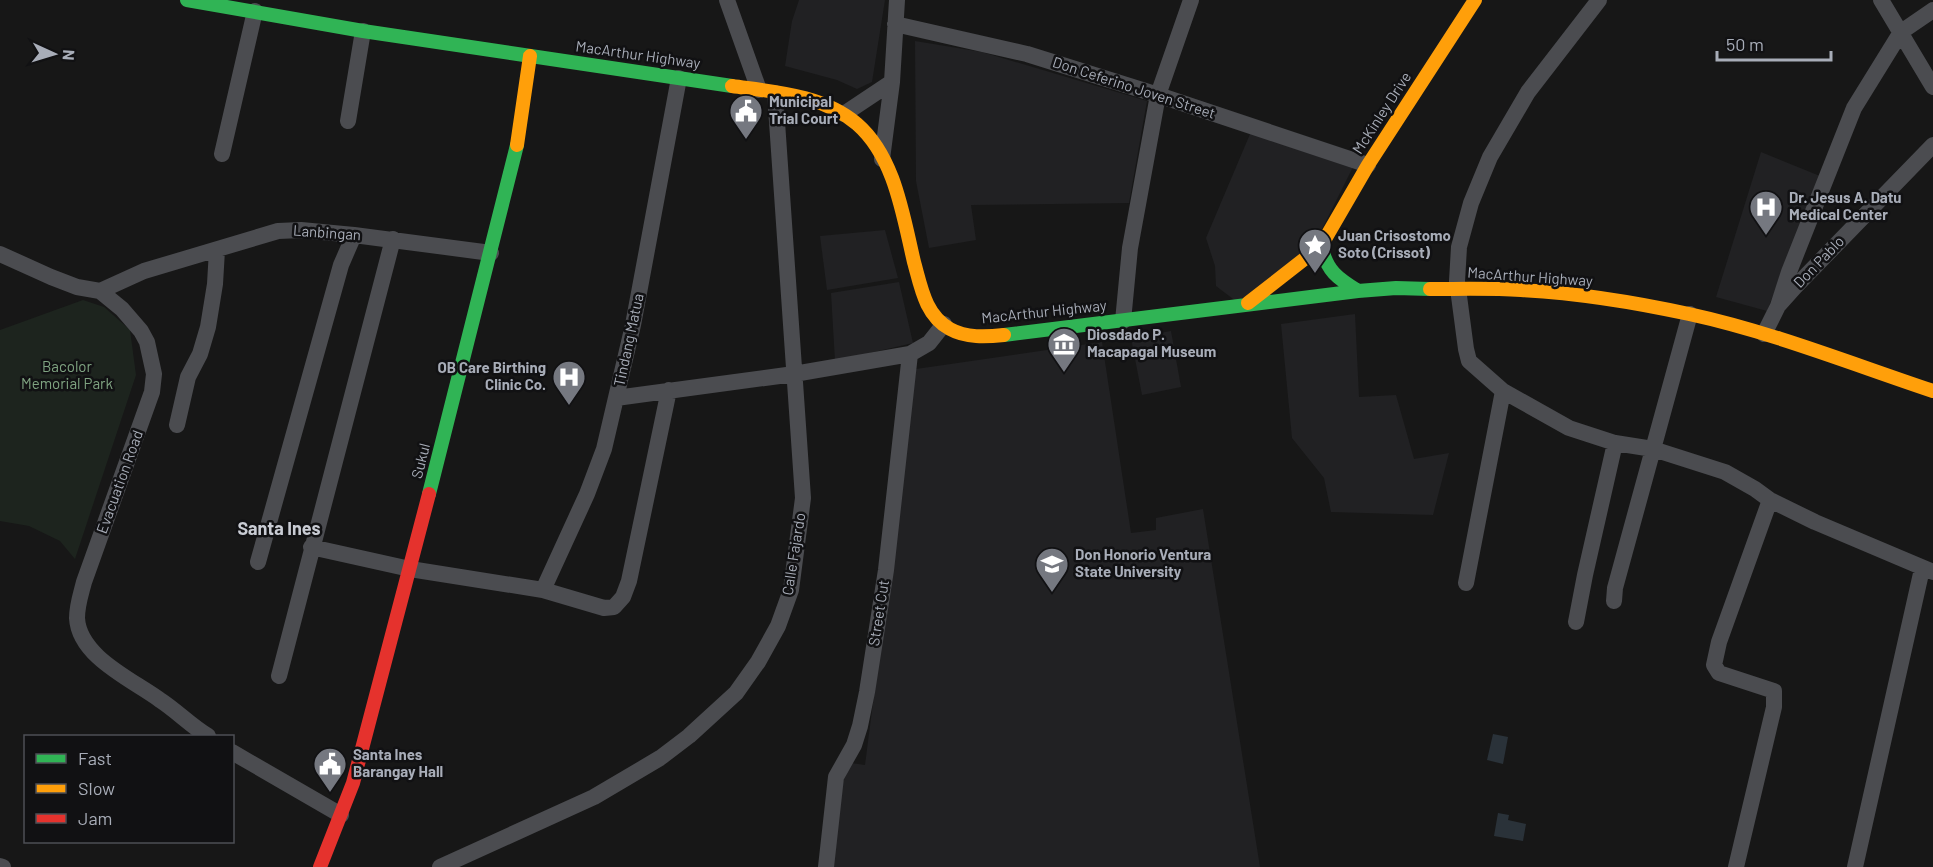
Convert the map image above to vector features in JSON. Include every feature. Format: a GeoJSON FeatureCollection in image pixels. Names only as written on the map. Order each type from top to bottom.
{"type":"FeatureCollection","features":[{"type":"Feature","properties":{"kind":"main road","name":"MacArthur Highway"},"geometry":{"type":"LineString","coordinates":[[187,0],[363,31],[767,92],[828,105],[844,114],[870,137],[890,175],[896,192],[922,295],[931,310],[944,324],[956,332],[989,336],[1396,288],[1521,290],[1580,295],[1690,314],[1764,334],[1933,391]]}},
{"type":"Feature","properties":{"kind":"main road","name":"McKinley Drive"},"geometry":{"type":"LineString","coordinates":[[1246,304],[1321,246],[1368,165],[1475,0]]}},
{"type":"Feature","properties":{"kind":"main road","name":"Sukul"},"geometry":{"type":"LineString","coordinates":[[320,867],[353,783],[410,569],[517,145],[530,56]]}},
{"type":"Feature","properties":{"kind":"main road"},"geometry":{"type":"LineString","coordinates":[[1321,246],[1323,260],[1332,274],[1358,291]]}},
{"type":"Feature","properties":{"kind":"street","name":"Calle Fajardo"},"geometry":{"type":"LineString","coordinates":[[440,867],[594,797],[660,758],[689,736],[736,693],[758,662],[778,626],[791,590],[803,498],[794,374],[767,92],[727,0]]}},
{"type":"Feature","properties":{"kind":"street"},"geometry":{"type":"LineString","coordinates":[[882,159],[892,82],[897,0]]}},
{"type":"Feature","properties":{"kind":"street"},"geometry":{"type":"LineString","coordinates":[[1123,321],[1133,230],[1158,95],[1191,0]]}},
{"type":"Feature","properties":{"kind":"street"},"geometry":{"type":"LineString","coordinates":[[1599,0],[1528,92],[1490,157],[1471,203],[1459,247],[1457,289],[1469,362],[1503,391],[1569,428],[1615,443],[1653,449],[1725,472],[1770,500],[1815,522],[1928,571],[1856,867]]}},
{"type":"Feature","properties":{"kind":"street"},"geometry":{"type":"LineString","coordinates":[[1881,0],[1933,87]]}},
{"type":"Feature","properties":{"kind":"street"},"geometry":{"type":"LineString","coordinates":[[1778,306],[1789,272],[1854,108],[1901,32],[1933,10]]}},
{"type":"Feature","properties":{"kind":"street"},"geometry":{"type":"LineString","coordinates":[[222,154],[255,11]]}},
{"type":"Feature","properties":{"kind":"street","name":"Don Ceferino Joven Street"},"geometry":{"type":"LineString","coordinates":[[895,24],[1027,54],[1368,165]]}},
{"type":"Feature","properties":{"kind":"street"},"geometry":{"type":"LineString","coordinates":[[348,121],[363,31]]}},
{"type":"Feature","properties":{"kind":"street","name":"Tindang Matua"},"geometry":{"type":"LineString","coordinates":[[543,590],[587,494],[604,449],[633,326],[679,78]]}},
{"type":"Feature","properties":{"kind":"street"},"geometry":{"type":"LineString","coordinates":[[844,114],[892,82]]}},
{"type":"Feature","properties":{"kind":"street","name":"Don Pablo"},"geometry":{"type":"LineString","coordinates":[[1764,334],[1778,306],[1933,145]]}},
{"type":"Feature","properties":{"kind":"street","name":"Lanbingan"},"geometry":{"type":"LineString","coordinates":[[100,291],[144,271],[278,231],[302,230],[354,234],[491,254]]}},
{"type":"Feature","properties":{"kind":"street"},"geometry":{"type":"LineString","coordinates":[[258,562],[341,265],[354,234]]}},
{"type":"Feature","properties":{"kind":"street"},"geometry":{"type":"LineString","coordinates":[[279,676],[393,239]]}},
{"type":"Feature","properties":{"kind":"street"},"geometry":{"type":"LineString","coordinates":[[177,425],[188,377],[200,354],[208,327],[215,284],[217,250]]}},
{"type":"Feature","properties":{"kind":"street","name":"Evacuation Road"},"geometry":{"type":"LineString","coordinates":[[0,254],[77,287],[100,291],[122,309],[141,331],[147,342],[154,374],[152,392],[84,582],[78,605],[77,621],[93,651],[102,662],[162,701],[207,735]]}},
{"type":"Feature","properties":{"kind":"street"},"geometry":{"type":"LineString","coordinates":[[1614,601],[1690,314]]}},
{"type":"Feature","properties":{"kind":"street"},"geometry":{"type":"LineString","coordinates":[[616,398],[794,374],[910,354],[929,343],[944,324]]}},
{"type":"Feature","properties":{"kind":"street","name":"Street Cut"},"geometry":{"type":"LineString","coordinates":[[826,867],[836,777],[854,745],[861,726],[867,692],[886,570],[910,354]]}},
{"type":"Feature","properties":{"kind":"street"},"geometry":{"type":"LineString","coordinates":[[311,547],[410,569],[543,590],[604,608],[614,607],[623,597],[629,581],[669,390]]}},
{"type":"Feature","properties":{"kind":"street"},"geometry":{"type":"LineString","coordinates":[[1466,583],[1503,391]]}},
{"type":"Feature","properties":{"kind":"street"},"geometry":{"type":"LineString","coordinates":[[1576,622],[1615,443]]}},
{"type":"Feature","properties":{"kind":"street"},"geometry":{"type":"LineString","coordinates":[[1736,867],[1775,698],[1774,691],[1719,673],[1713,665],[1719,642],[1770,500]]}},
{"type":"Feature","properties":{"kind":"street"},"geometry":{"type":"LineString","coordinates":[[234,753],[340,815]]}},
{"type":"Feature","properties":{"kind":"shaded area"},"geometry":{"type":"Polygon","coordinates":[[[799,0],[885,0],[872,82],[857,89],[837,80],[785,66],[792,21],[799,0]]]}},
{"type":"Feature","properties":{"kind":"shaded area"},"geometry":{"type":"Polygon","coordinates":[[[915,41],[982,52],[1147,101],[1129,203],[971,205],[976,240],[929,248],[916,181],[915,41]]]}},
{"type":"Feature","properties":{"kind":"shaded area"},"geometry":{"type":"Polygon","coordinates":[[[1253,127],[1353,167],[1311,251],[1237,302],[1216,286],[1215,266],[1206,238],[1253,127]]]}},
{"type":"Feature","properties":{"kind":"shaded area","name":"Dr. Jesus A. Datu Medical Center"},"geometry":{"type":"Polygon","coordinates":[[[1761,152],[1820,176],[1767,311],[1716,297],[1761,152]]]}},
{"type":"Feature","properties":{"kind":"shaded area"},"geometry":{"type":"Polygon","coordinates":[[[885,230],[898,278],[827,290],[820,236],[885,230]]]}},
{"type":"Feature","properties":{"kind":"shaded area"},"geometry":{"type":"Polygon","coordinates":[[[899,282],[913,343],[835,361],[831,293],[899,282]]]}},
{"type":"Feature","properties":{"kind":"shaded area"},"geometry":{"type":"Polygon","coordinates":[[[1355,314],[1359,397],[1396,395],[1414,459],[1449,453],[1433,515],[1331,512],[1324,478],[1292,438],[1281,324],[1355,314]]]}},
{"type":"Feature","properties":{"kind":"shaded area"},"geometry":{"type":"Polygon","coordinates":[[[1171,331],[1181,387],[1142,395],[1131,338],[1171,331]]]}},
{"type":"Feature","properties":{"kind":"shaded area","name":"Don Honorio Ventura State University"},"geometry":{"type":"Polygon","coordinates":[[[1102,342],[1131,533],[1156,530],[1156,518],[1203,509],[1260,867],[830,867],[839,791],[851,763],[865,765],[916,369],[1102,342]]]}},
{"type":"Feature","properties":{"kind":"shaded area"},"geometry":{"type":"Polygon","coordinates":[[[1493,734],[1508,737],[1503,764],[1487,760],[1493,734]]]}},
{"type":"Feature","properties":{"kind":"shaded area"},"geometry":{"type":"Polygon","coordinates":[[[1498,813],[1509,815],[1508,820],[1526,824],[1523,841],[1494,836],[1498,813]]]}},
{"type":"Feature","properties":{"kind":"green space","name":"Bacolor Memorial Park"},"geometry":{"type":"Polygon","coordinates":[[[83,300],[104,307],[130,330],[136,375],[75,559],[60,541],[29,526],[0,521],[0,330],[83,300]]]}},
{"type":"Feature","properties":{"kind":"traffic: fast"},"geometry":{"type":"LineString","coordinates":[[187,0],[363,31],[732,86]]}},
{"type":"Feature","properties":{"kind":"traffic: fast"},"geometry":{"type":"LineString","coordinates":[[429,494],[517,145]]}},
{"type":"Feature","properties":{"kind":"traffic: fast"},"geometry":{"type":"LineString","coordinates":[[1321,246],[1326,262],[1334,273],[1358,291]]}},
{"type":"Feature","properties":{"kind":"traffic: fast"},"geometry":{"type":"LineString","coordinates":[[1004,335],[1358,291],[1396,288],[1430,289]]}},
{"type":"Feature","properties":{"kind":"traffic: slow"},"geometry":{"type":"LineString","coordinates":[[1248,303],[1321,246],[1368,165],[1475,0]]}},
{"type":"Feature","properties":{"kind":"traffic: slow"},"geometry":{"type":"LineString","coordinates":[[517,145],[530,56]]}},
{"type":"Feature","properties":{"kind":"traffic: slow"},"geometry":{"type":"LineString","coordinates":[[732,86],[798,96],[844,114],[857,124],[870,138],[889,170],[929,308],[942,323],[963,334],[1004,335]]}},
{"type":"Feature","properties":{"kind":"traffic: slow"},"geometry":{"type":"LineString","coordinates":[[1430,289],[1542,291],[1668,310],[1720,321],[1781,339],[1933,391]]}},
{"type":"Feature","properties":{"kind":"traffic: jam"},"geometry":{"type":"LineString","coordinates":[[320,867],[353,783],[429,494]]}},
{"type":"Feature","properties":{"kind":"place","name":"Municipal Trial Court"},"geometry":{"type":"Point","coordinates":[746,140]}},
{"type":"Feature","properties":{"kind":"place","name":"Dr. Jesus A. Datu Medical Center"},"geometry":{"type":"Point","coordinates":[1766,236]}},
{"type":"Feature","properties":{"kind":"place","name":"Juan Crisostomo Soto (Crissot)"},"geometry":{"type":"Point","coordinates":[1315,274]}},
{"type":"Feature","properties":{"kind":"place","name":"Diosdado P. Macapagal Museum"},"geometry":{"type":"Point","coordinates":[1064,373]}},
{"type":"Feature","properties":{"kind":"place","name":"OB Care Birthing Clinic Co."},"geometry":{"type":"Point","coordinates":[569,406]}},
{"type":"Feature","properties":{"kind":"place","name":"Don Honorio Ventura State University"},"geometry":{"type":"Point","coordinates":[1052,593]}},
{"type":"Feature","properties":{"kind":"place","name":"Santa Ines Barangay Hall"},"geometry":{"type":"Point","coordinates":[330,793]}},
{"type":"Feature","properties":{"kind":"district","name":"Santa Ines"},"geometry":{"type":"Point","coordinates":[279,529]}}]}
